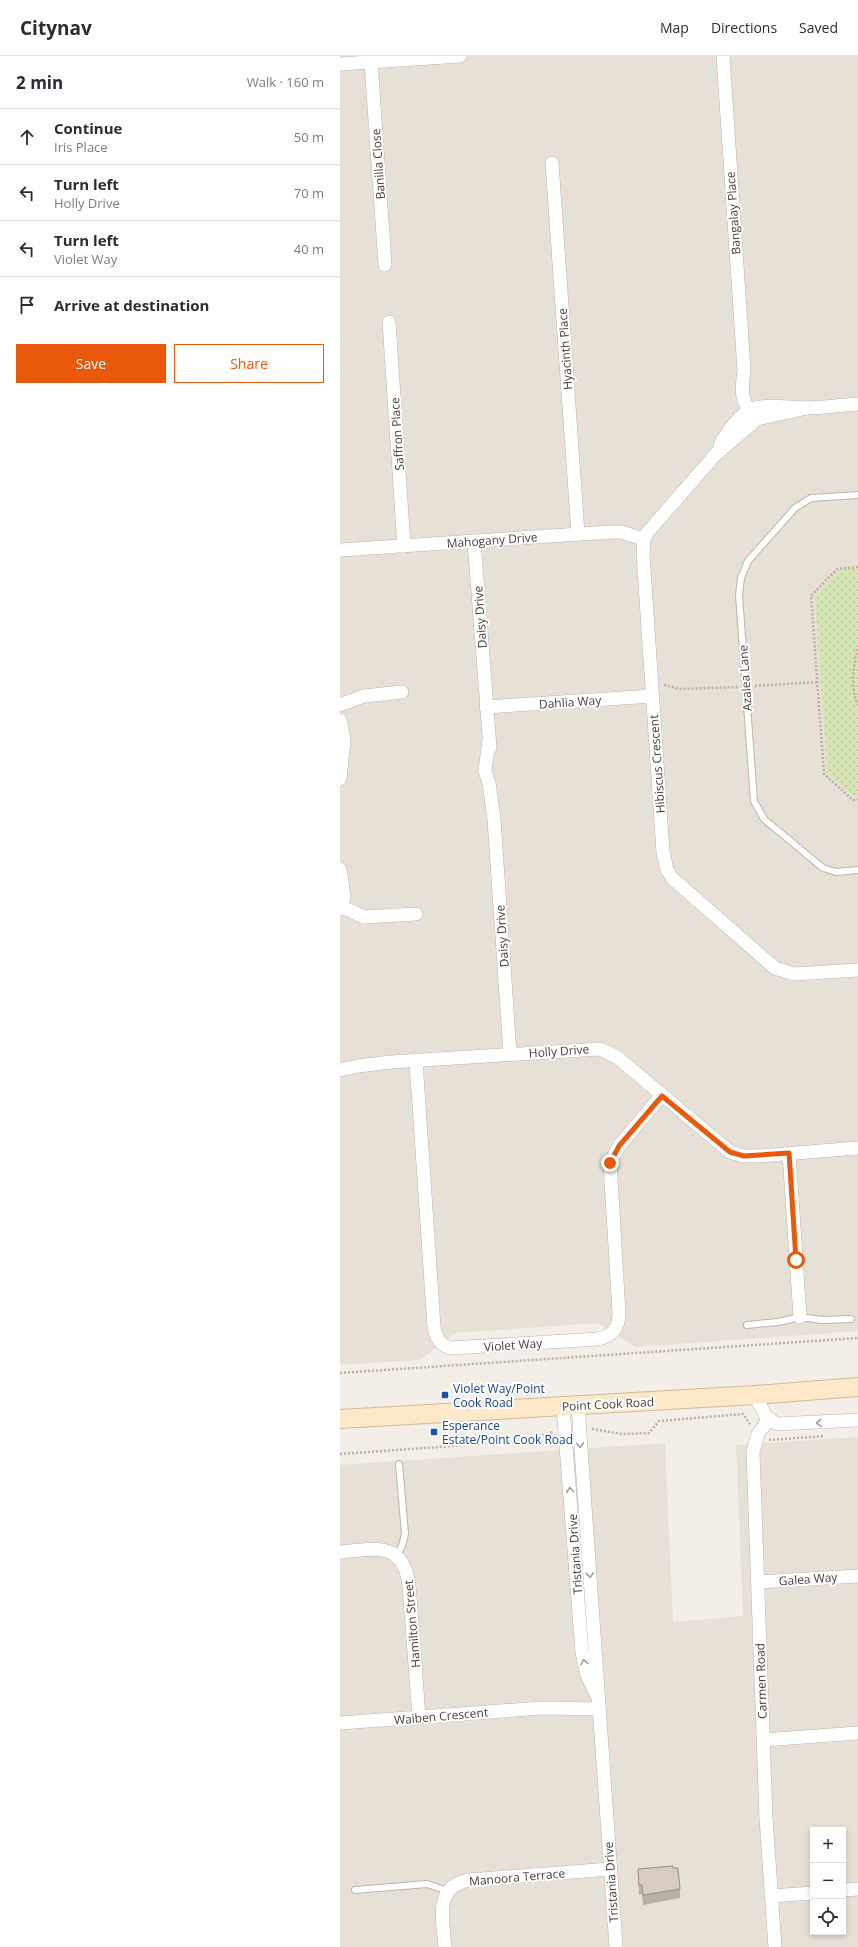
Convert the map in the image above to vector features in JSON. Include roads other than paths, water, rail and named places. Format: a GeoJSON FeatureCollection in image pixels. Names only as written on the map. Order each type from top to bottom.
{"type":"FeatureCollection","features":[{"type":"Feature","properties":{"kind":"main road","name":"Point Cook Road"},"geometry":{"type":"LineString","coordinates":[[340,1419],[755,1395],[858,1387]]}},
{"type":"Feature","properties":{"kind":"street"},"geometry":{"type":"LineString","coordinates":[[340,64],[460,56]]}},
{"type":"Feature","properties":{"kind":"street","name":"Bangalay Place"},"geometry":{"type":"LineString","coordinates":[[723,56],[744,370],[753,412]]}},
{"type":"Feature","properties":{"kind":"street","name":"Banilla Close"},"geometry":{"type":"LineString","coordinates":[[371,62],[385,265]]}},
{"type":"Feature","properties":{"kind":"street","name":"Hyacinth Place"},"geometry":{"type":"LineString","coordinates":[[552,163],[578,534]]}},
{"type":"Feature","properties":{"kind":"street","name":"Saffron Place"},"geometry":{"type":"LineString","coordinates":[[389,322],[404,546]]}},
{"type":"Feature","properties":{"kind":"street"},"geometry":{"type":"LineString","coordinates":[[644,539],[658,520],[753,412],[858,404]]}},
{"type":"Feature","properties":{"kind":"street","name":"Mahogany Drive"},"geometry":{"type":"LineString","coordinates":[[340,550],[621,532],[644,539]]}},
{"type":"Feature","properties":{"kind":"street","name":"Hibiscus Crescent"},"geometry":{"type":"LineString","coordinates":[[644,539],[643,554],[664,852],[667,870],[670,875],[776,968],[784,972],[805,974],[858,970]]}},
{"type":"Feature","properties":{"kind":"street","name":"Daisy Drive"},"geometry":{"type":"LineString","coordinates":[[474,541],[489,740],[496,780],[494,819],[510,1054]]}},
{"type":"Feature","properties":{"kind":"street"},"geometry":{"type":"LineString","coordinates":[[340,705],[364,696],[402,692]]}},
{"type":"Feature","properties":{"kind":"street","name":"Dahlia Way"},"geometry":{"type":"LineString","coordinates":[[486,707],[653,696]]}},
{"type":"Feature","properties":{"kind":"street"},"geometry":{"type":"LineString","coordinates":[[340,720],[344,740],[340,779]]}},
{"type":"Feature","properties":{"kind":"street"},"geometry":{"type":"LineString","coordinates":[[340,869],[344,892],[341,908],[364,917],[416,914]]}},
{"type":"Feature","properties":{"kind":"street","name":"Holly Drive"},"geometry":{"type":"LineString","coordinates":[[340,1070],[391,1062],[593,1048],[605,1050],[617,1057],[730,1152],[744,1156],[858,1148]]}},
{"type":"Feature","properties":{"kind":"street","name":"Holly Drive"},"geometry":{"type":"LineString","coordinates":[[340,1064],[355,1059],[391,1062]]}},
{"type":"Feature","properties":{"kind":"street","name":"Violet Way"},"geometry":{"type":"LineString","coordinates":[[416,1061],[434,1327],[438,1340],[442,1344],[451,1348],[598,1339],[608,1336],[615,1330],[619,1320],[619,1313],[610,1163],[619,1146],[662,1096]]}},
{"type":"Feature","properties":{"kind":"street"},"geometry":{"type":"LineString","coordinates":[[789,1153],[800,1317]]}},
{"type":"Feature","properties":{"kind":"street"},"geometry":{"type":"LineString","coordinates":[[755,1395],[765,1414],[776,1424],[784,1425],[858,1420]]}},
{"type":"Feature","properties":{"kind":"street","name":"Tristania Drive"},"geometry":{"type":"LineString","coordinates":[[571,1406],[579,1430],[616,1947]]}},
{"type":"Feature","properties":{"kind":"street","name":"Tristania Drive"},"geometry":{"type":"LineString","coordinates":[[571,1406],[565,1431],[582,1652],[587,1675],[598,1703]]}},
{"type":"Feature","properties":{"kind":"street","name":"Carmen Road"},"geometry":{"type":"LineString","coordinates":[[769,1419],[758,1434],[753,1452],[764,1740],[771,1896],[775,1947]]}},
{"type":"Feature","properties":{"kind":"street"},"geometry":{"type":"LineString","coordinates":[[340,1552],[381,1550],[397,1555]]}},
{"type":"Feature","properties":{"kind":"street","name":"Hamilton Street"},"geometry":{"type":"LineString","coordinates":[[397,1555],[404,1564],[408,1576],[419,1717]]}},
{"type":"Feature","properties":{"kind":"street","name":"Galea Way"},"geometry":{"type":"LineString","coordinates":[[758,1582],[858,1576]]}},
{"type":"Feature","properties":{"kind":"street","name":"Waiben Crescent"},"geometry":{"type":"LineString","coordinates":[[340,1723],[598,1703]]}},
{"type":"Feature","properties":{"kind":"street"},"geometry":{"type":"LineString","coordinates":[[764,1740],[858,1733]]}},
{"type":"Feature","properties":{"kind":"street","name":"Manoora Terrace"},"geometry":{"type":"LineString","coordinates":[[448,1891],[458,1883],[470,1880],[610,1869]]}},
{"type":"Feature","properties":{"kind":"street"},"geometry":{"type":"LineString","coordinates":[[846,1890],[858,1889]]}},
{"type":"Feature","properties":{"kind":"street"},"geometry":{"type":"LineString","coordinates":[[445,1947],[443,1903],[448,1891]]}},
{"type":"Feature","properties":{"kind":"street"},"geometry":{"type":"LineString","coordinates":[[771,1896],[810,1893]]}},
{"type":"Feature","properties":{"kind":"lane","name":"Azalea Lane"},"geometry":{"type":"LineString","coordinates":[[858,495],[811,498],[795,508],[748,561],[741,578],[739,595],[754,801],[764,819],[823,868],[836,872],[858,870]]}},
{"type":"Feature","properties":{"kind":"lane"},"geometry":{"type":"LineString","coordinates":[[747,1325],[778,1322],[800,1317],[822,1320],[851,1319]]}},
{"type":"Feature","properties":{"kind":"lane"},"geometry":{"type":"LineString","coordinates":[[397,1555],[402,1546],[405,1534],[399,1464]]}},
{"type":"Feature","properties":{"kind":"lane"},"geometry":{"type":"LineString","coordinates":[[355,1890],[427,1884],[448,1891]]}},
{"type":"Feature","properties":{"kind":"place","name":"Violet Way/Point Cook Road"},"geometry":{"type":"Point","coordinates":[445,1395]}},
{"type":"Feature","properties":{"kind":"place","name":"Esperance Estate/Point Cook Road"},"geometry":{"type":"Point","coordinates":[434,1432]}}]}
